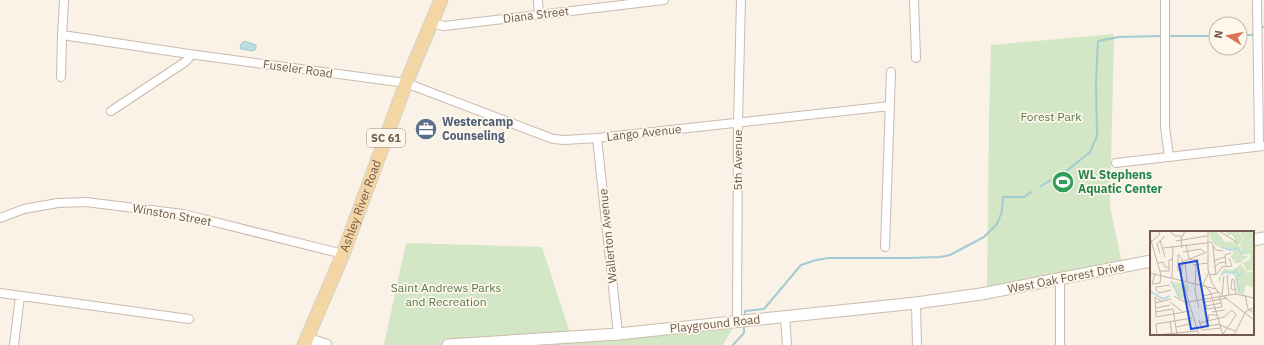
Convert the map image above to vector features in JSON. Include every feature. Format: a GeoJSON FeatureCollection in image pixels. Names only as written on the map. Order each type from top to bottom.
{"type":"FeatureCollection","features":[{"type":"Feature","properties":{"kind":"main road","name":"Ashley River Road"},"geometry":{"type":"LineString","coordinates":[[306,342],[343,254],[406,83],[441,0]]}},
{"type":"Feature","properties":{"kind":"main road"},"geometry":{"type":"LineString","coordinates":[[1254,240],[1264,238]]}},
{"type":"Feature","properties":{"kind":"main road","name":"West Oak Forest Drive"},"geometry":{"type":"LineString","coordinates":[[981,294],[1150,261]]}},
{"type":"Feature","properties":{"kind":"main road","name":"Playground Road"},"geometry":{"type":"LineString","coordinates":[[448,345],[618,334],[916,303],[981,294]]}},
{"type":"Feature","properties":{"kind":"main road"},"geometry":{"type":"LineString","coordinates":[[306,342],[326,345]]}},
{"type":"Feature","properties":{"kind":"street"},"geometry":{"type":"LineString","coordinates":[[61,77],[64,0]]}},
{"type":"Feature","properties":{"kind":"street"},"geometry":{"type":"LineString","coordinates":[[538,0],[539,15]]}},
{"type":"Feature","properties":{"kind":"street","name":"Diana Street"},"geometry":{"type":"LineString","coordinates":[[431,23],[444,26],[539,15],[606,3],[664,0]]}},
{"type":"Feature","properties":{"kind":"street","name":"5th Avenue"},"geometry":{"type":"LineString","coordinates":[[737,321],[738,123],[741,0]]}},
{"type":"Feature","properties":{"kind":"street"},"geometry":{"type":"LineString","coordinates":[[914,0],[916,58]]}},
{"type":"Feature","properties":{"kind":"street"},"geometry":{"type":"LineString","coordinates":[[1165,0],[1165,126],[1169,157]]}},
{"type":"Feature","properties":{"kind":"street"},"geometry":{"type":"LineString","coordinates":[[1116,163],[1262,146],[1257,0]]}},
{"type":"Feature","properties":{"kind":"street","name":"Fuseler Road"},"geometry":{"type":"LineString","coordinates":[[62,35],[406,83]]}},
{"type":"Feature","properties":{"kind":"street"},"geometry":{"type":"LineString","coordinates":[[111,110],[185,62],[189,58],[190,54]]}},
{"type":"Feature","properties":{"kind":"street"},"geometry":{"type":"LineString","coordinates":[[885,247],[891,72]]}},
{"type":"Feature","properties":{"kind":"street","name":"Lango Avenue"},"geometry":{"type":"LineString","coordinates":[[406,83],[553,138],[565,140],[597,138],[890,106]]}},
{"type":"Feature","properties":{"kind":"street","name":"Wallerton Avenue"},"geometry":{"type":"LineString","coordinates":[[597,138],[618,334]]}},
{"type":"Feature","properties":{"kind":"street","name":"Winston Street"},"geometry":{"type":"LineString","coordinates":[[0,218],[24,209],[58,202],[86,202],[183,214],[343,254]]}},
{"type":"Feature","properties":{"kind":"street"},"geometry":{"type":"LineString","coordinates":[[1060,279],[1060,345]]}},
{"type":"Feature","properties":{"kind":"street"},"geometry":{"type":"LineString","coordinates":[[0,293],[189,319]]}},
{"type":"Feature","properties":{"kind":"street"},"geometry":{"type":"LineString","coordinates":[[14,345],[20,296]]}},
{"type":"Feature","properties":{"kind":"street"},"geometry":{"type":"LineString","coordinates":[[916,303],[917,345]]}},
{"type":"Feature","properties":{"kind":"street"},"geometry":{"type":"LineString","coordinates":[[785,316],[787,345]]}},
{"type":"Feature","properties":{"kind":"green space","name":"Forest Park"},"geometry":{"type":"Polygon","coordinates":[[[1114,34],[1110,207],[1122,263],[987,288],[991,45],[1114,34]]]}},
{"type":"Feature","properties":{"kind":"green space","name":"Saint Andrews Parks and Recreation"},"geometry":{"type":"Polygon","coordinates":[[[406,243],[542,247],[571,336],[737,321],[723,345],[384,345],[406,243]]]}},
{"type":"Feature","properties":{"kind":"water"},"geometry":{"type":"Polygon","coordinates":[[[244,41],[256,45],[256,49],[253,51],[241,49],[240,45],[244,41]]]}},
{"type":"Feature","properties":{"kind":"waterway"},"geometry":{"type":"LineString","coordinates":[[1248,35],[1253,34]]}},
{"type":"Feature","properties":{"kind":"waterway"},"geometry":{"type":"LineString","coordinates":[[1041,186],[1069,169],[1090,152],[1097,136],[1096,81],[1098,41],[1119,37],[1160,36]]}},
{"type":"Feature","properties":{"kind":"waterway"},"geometry":{"type":"LineString","coordinates":[[1171,36],[1208,36]]}},
{"type":"Feature","properties":{"kind":"waterway"},"geometry":{"type":"LineString","coordinates":[[745,314],[745,311],[764,309],[801,265],[816,260],[829,258],[940,257],[950,255],[984,237],[997,224],[1002,211],[1003,197],[1024,197],[1031,192]]}},
{"type":"Feature","properties":{"kind":"waterway"},"geometry":{"type":"LineString","coordinates":[[733,345],[744,333],[744,326]]}},
{"type":"Feature","properties":{"kind":"place","name":"Westercamp Counseling"},"geometry":{"type":"Point","coordinates":[426,129]}},
{"type":"Feature","properties":{"kind":"place","name":"WL Stephens Aquatic Center"},"geometry":{"type":"Point","coordinates":[1063,182]}}]}
